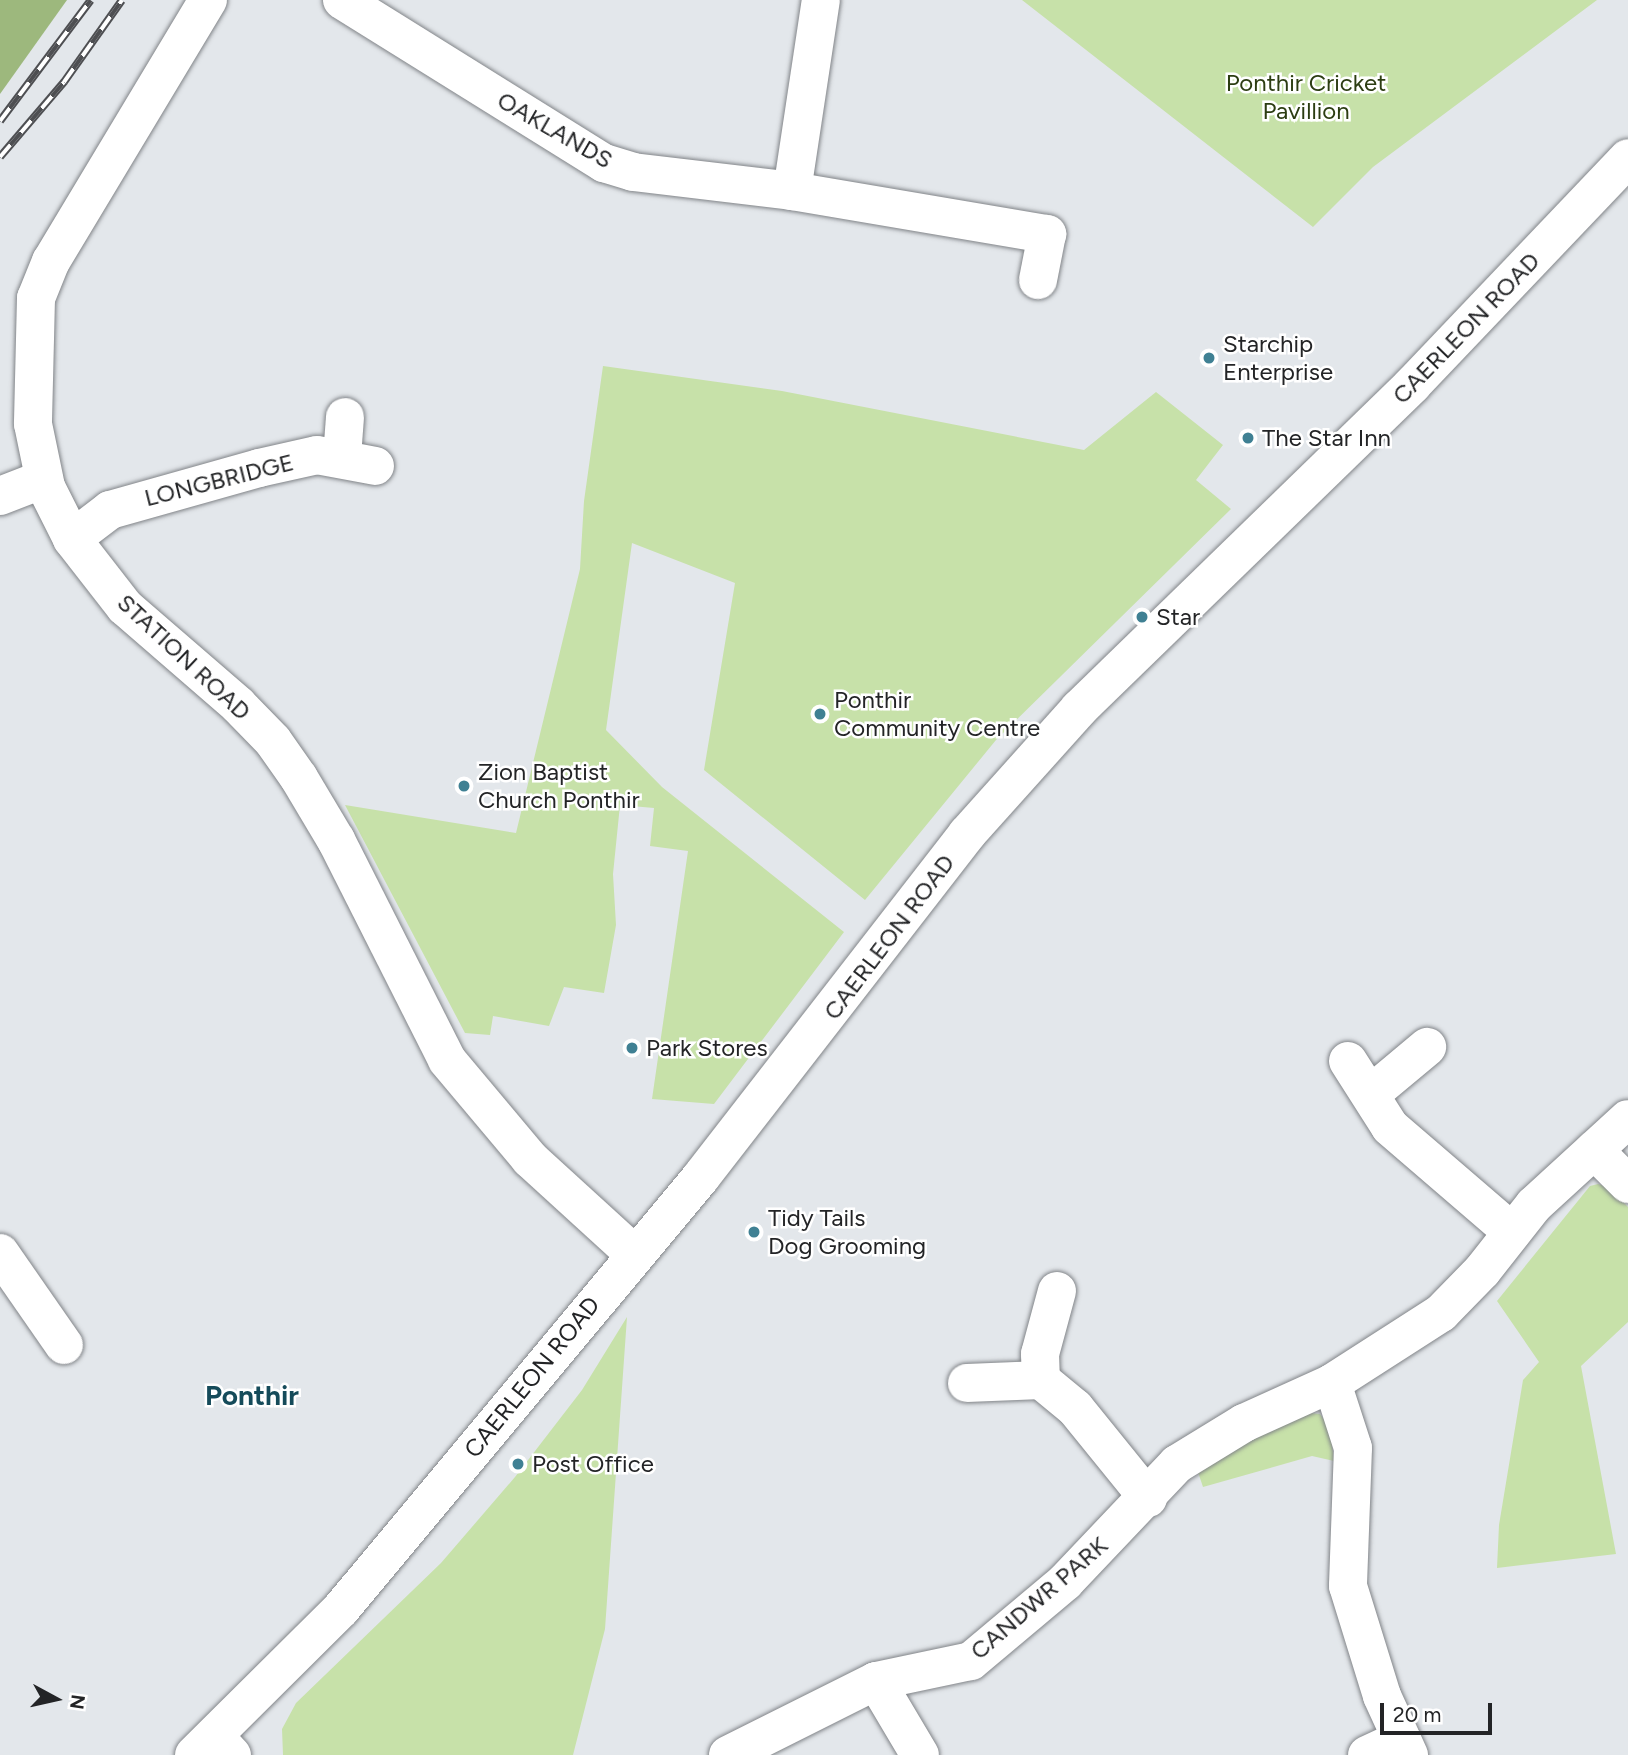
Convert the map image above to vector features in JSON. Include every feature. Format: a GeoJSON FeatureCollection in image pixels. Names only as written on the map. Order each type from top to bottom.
{"type":"FeatureCollection","features":[{"type":"Feature","properties":{"kind":"street","name":"STATION ROAD"},"geometry":{"type":"LineString","coordinates":[[208,0],[51,261],[36,298],[33,424],[44,479],[72,539],[125,607],[273,741],[337,840],[447,1060],[530,1159],[633,1253]]}},
{"type":"Feature","properties":{"kind":"street","name":"OAKLANDS"},"geometry":{"type":"LineString","coordinates":[[342,0],[604,163],[633,172],[792,191],[1047,234],[1038,280]]}},
{"type":"Feature","properties":{"kind":"street"},"geometry":{"type":"LineString","coordinates":[[792,191],[821,0]]}},
{"type":"Feature","properties":{"kind":"street","name":"CAERLEON ROAD"},"geometry":{"type":"LineString","coordinates":[[214,1749],[341,1609],[759,1104],[967,834],[1079,709],[1412,385],[1628,158]]}},
{"type":"Feature","properties":{"kind":"street","name":"LONGBRIDGE"},"geometry":{"type":"LineString","coordinates":[[72,539],[110,510],[130,502],[317,455],[359,461],[345,417]]}},
{"type":"Feature","properties":{"kind":"street"},"geometry":{"type":"LineString","coordinates":[[0,496],[44,479]]}},
{"type":"Feature","properties":{"kind":"street"},"geometry":{"type":"LineString","coordinates":[[1372,1093],[1427,1047]]}},
{"type":"Feature","properties":{"kind":"street"},"geometry":{"type":"LineString","coordinates":[[1348,1061],[1372,1093],[1390,1127],[1512,1232]]}},
{"type":"Feature","properties":{"kind":"street","name":"CANDWR PARK"},"geometry":{"type":"LineString","coordinates":[[728,1755],[876,1681],[971,1661],[1065,1582],[1148,1498],[1177,1464],[1244,1423],[1332,1383],[1441,1312],[1482,1271],[1512,1232],[1628,1119]]}},
{"type":"Feature","properties":{"kind":"street"},"geometry":{"type":"LineString","coordinates":[[1594,1150],[1628,1184]]}},
{"type":"Feature","properties":{"kind":"street"},"geometry":{"type":"LineString","coordinates":[[0,1253],[64,1345]]}},
{"type":"Feature","properties":{"kind":"street"},"geometry":{"type":"LineString","coordinates":[[1041,1380],[1040,1354],[1057,1291]]}},
{"type":"Feature","properties":{"kind":"street"},"geometry":{"type":"LineString","coordinates":[[967,1382],[1041,1380],[1075,1408],[1148,1498]]}},
{"type":"Feature","properties":{"kind":"street"},"geometry":{"type":"LineString","coordinates":[[1332,1383],[1353,1448],[1348,1586],[1382,1696],[1406,1747],[1367,1755]]}},
{"type":"Feature","properties":{"kind":"street"},"geometry":{"type":"LineString","coordinates":[[876,1681],[920,1755]]}},
{"type":"Feature","properties":{"kind":"green space"},"geometry":{"type":"Polygon","coordinates":[[[0,0],[67,0],[0,94],[0,0]]]}},
{"type":"Feature","properties":{"kind":"green space","name":"Ponthir Cricket Pavillion"},"geometry":{"type":"Polygon","coordinates":[[[1022,0],[1597,0],[1373,167],[1313,227],[1022,0]]]}},
{"type":"Feature","properties":{"kind":"green space"},"geometry":{"type":"Polygon","coordinates":[[[603,366],[782,391],[1084,450],[1156,392],[1223,445],[1196,480],[1231,509],[996,740],[865,900],[704,770],[735,583],[632,543],[606,730],[662,787],[844,932],[714,1104],[652,1099],[688,851],[650,846],[654,808],[620,805],[613,874],[616,925],[604,993],[564,987],[549,1026],[493,1016],[490,1035],[465,1033],[345,805],[516,833],[580,569],[584,501],[603,366]]]}},
{"type":"Feature","properties":{"kind":"green space"},"geometry":{"type":"Polygon","coordinates":[[[1598,1184],[1609,1187],[1628,1207],[1628,1322],[1581,1366],[1616,1554],[1497,1568],[1499,1525],[1523,1380],[1539,1362],[1497,1301],[1590,1186],[1598,1184]]]}},
{"type":"Feature","properties":{"kind":"green space"},"geometry":{"type":"Polygon","coordinates":[[[627,1317],[605,1629],[573,1755],[283,1755],[282,1729],[296,1703],[441,1563],[515,1477],[582,1390],[627,1317]]]}},
{"type":"Feature","properties":{"kind":"green space"},"geometry":{"type":"Polygon","coordinates":[[[1301,1412],[1320,1414],[1330,1428],[1334,1461],[1312,1456],[1203,1487],[1197,1469],[1301,1412]]]}},
{"type":"Feature","properties":{"kind":"railway"},"geometry":{"type":"LineString","coordinates":[[0,121],[91,0]]}},
{"type":"Feature","properties":{"kind":"railway"},"geometry":{"type":"LineString","coordinates":[[0,157],[64,82],[122,0]]}},
{"type":"Feature","properties":{"kind":"place","name":"Starchip Enterprise"},"geometry":{"type":"Point","coordinates":[1209,358]}},
{"type":"Feature","properties":{"kind":"place","name":"The Star Inn"},"geometry":{"type":"Point","coordinates":[1248,438]}},
{"type":"Feature","properties":{"kind":"place","name":"Star"},"geometry":{"type":"Point","coordinates":[1142,617]}},
{"type":"Feature","properties":{"kind":"place","name":"Ponthir Community Centre"},"geometry":{"type":"Point","coordinates":[820,714]}},
{"type":"Feature","properties":{"kind":"place","name":"Zion Baptist Church Ponthir"},"geometry":{"type":"Point","coordinates":[464,786]}},
{"type":"Feature","properties":{"kind":"place","name":"Park Stores"},"geometry":{"type":"Point","coordinates":[632,1048]}},
{"type":"Feature","properties":{"kind":"place","name":"Tidy Tails Dog Grooming"},"geometry":{"type":"Point","coordinates":[754,1232]}},
{"type":"Feature","properties":{"kind":"place","name":"Post Office"},"geometry":{"type":"Point","coordinates":[518,1464]}},
{"type":"Feature","properties":{"kind":"district","name":"Ponthir"},"geometry":{"type":"Point","coordinates":[252,1395]}}]}
